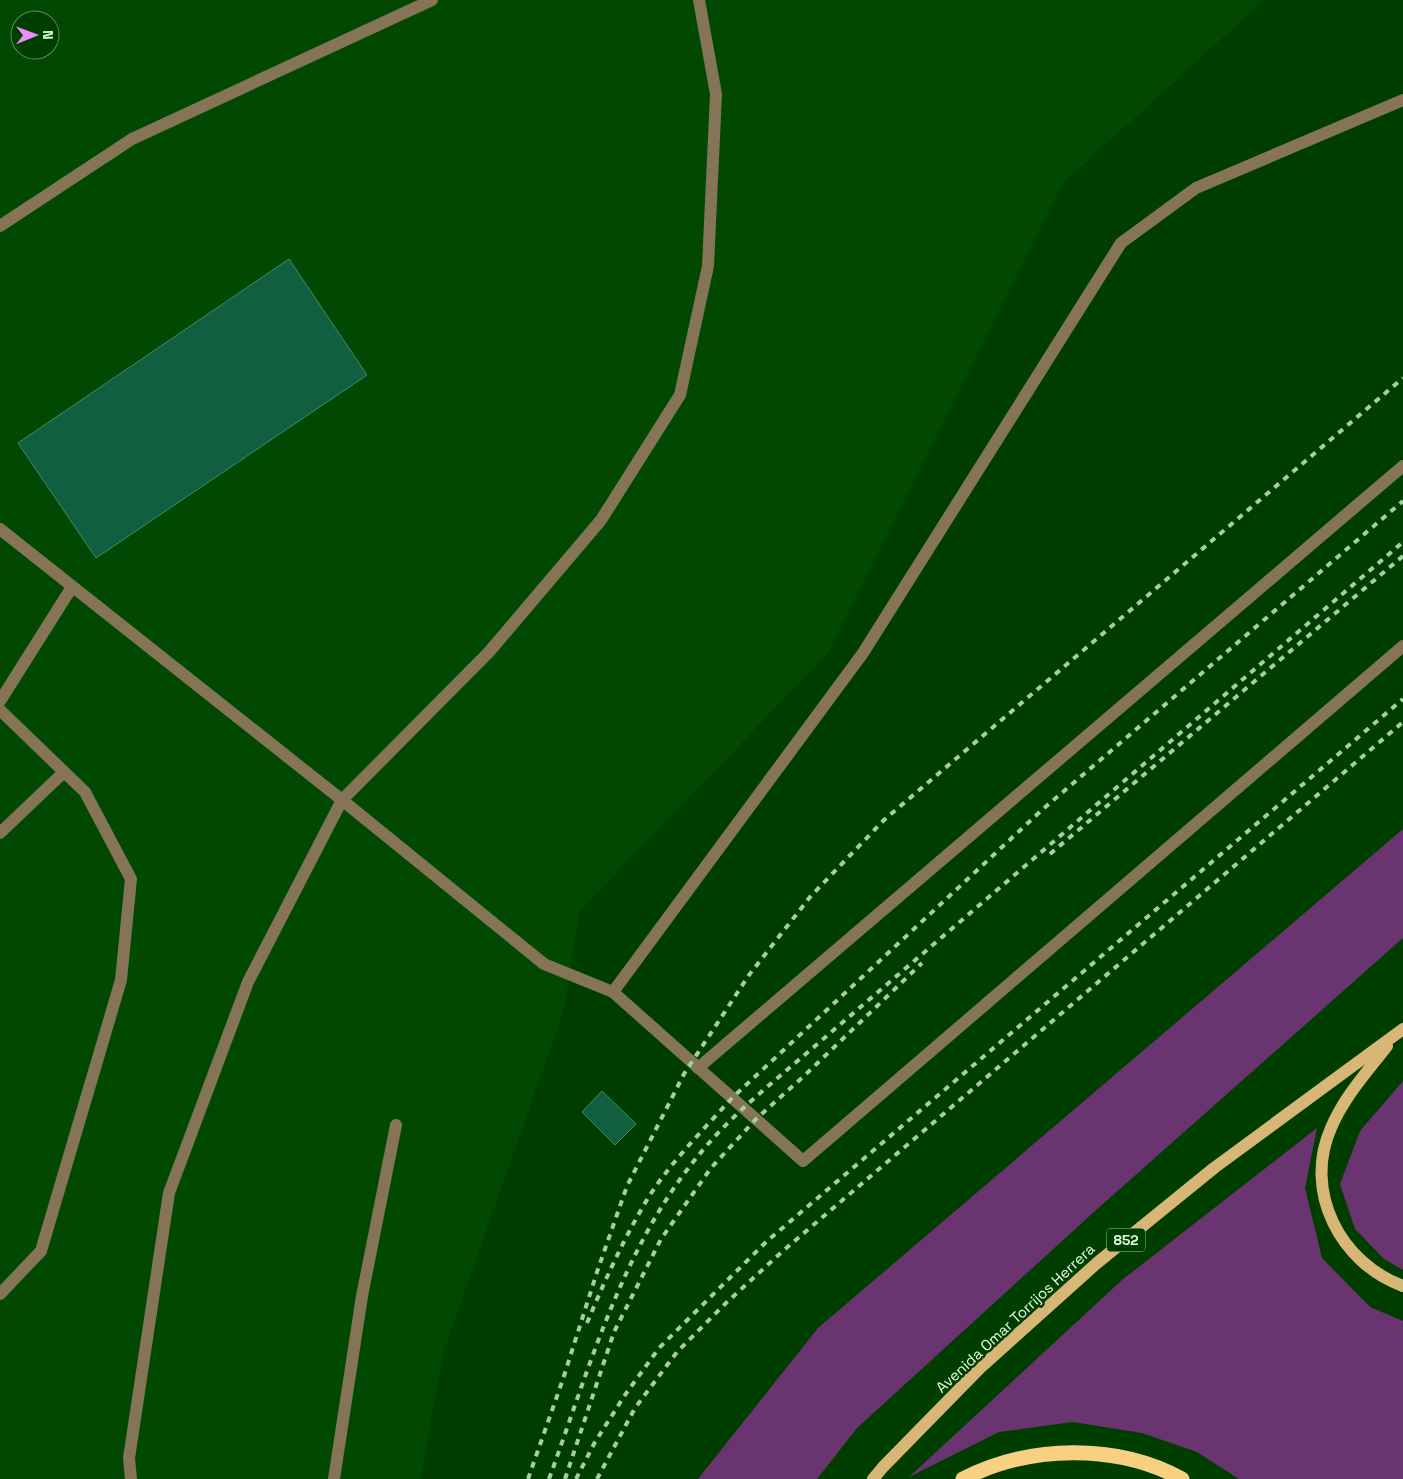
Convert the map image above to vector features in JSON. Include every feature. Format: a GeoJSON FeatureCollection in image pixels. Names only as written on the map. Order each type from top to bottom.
{"type":"FeatureCollection","features":[{"type":"Feature","properties":{"kind":"highway"},"geometry":{"type":"LineString","coordinates":[[963,1479],[1000,1464],[1033,1456],[1070,1452],[1120,1457],[1147,1464],[1182,1479]]}},
{"type":"Feature","properties":{"kind":"main road"},"geometry":{"type":"LineString","coordinates":[[1400,1030],[1347,1097],[1335,1118],[1324,1145],[1322,1183],[1328,1214],[1336,1231],[1346,1245],[1370,1268],[1403,1286]]}},
{"type":"Feature","properties":{"kind":"main road","name":"Avenida Omar Torrijos Herrera"},"geometry":{"type":"LineString","coordinates":[[873,1479],[980,1368],[1097,1263],[1214,1168],[1400,1030]]}},
{"type":"Feature","properties":{"kind":"lane"},"geometry":{"type":"LineString","coordinates":[[0,226],[132,139],[432,0]]}},
{"type":"Feature","properties":{"kind":"lane"},"geometry":{"type":"LineString","coordinates":[[131,1479],[129,1458],[169,1192],[248,982],[342,800],[489,652],[601,520],[680,395],[708,266],[716,94],[700,0]]}},
{"type":"Feature","properties":{"kind":"lane"},"geometry":{"type":"LineString","coordinates":[[613,992],[864,653],[1121,243],[1196,188],[1403,100]]}},
{"type":"Feature","properties":{"kind":"lane"},"geometry":{"type":"LineString","coordinates":[[698,1068],[1403,466]]}},
{"type":"Feature","properties":{"kind":"lane"},"geometry":{"type":"LineString","coordinates":[[0,529],[342,800],[544,964],[613,992],[803,1161],[1403,646]]}},
{"type":"Feature","properties":{"kind":"lane"},"geometry":{"type":"LineString","coordinates":[[0,701],[72,587]]}},
{"type":"Feature","properties":{"kind":"lane"},"geometry":{"type":"LineString","coordinates":[[0,710],[85,792],[131,879],[121,980],[41,1251],[0,1294]]}},
{"type":"Feature","properties":{"kind":"lane"},"geometry":{"type":"LineString","coordinates":[[0,833],[64,772]]}},
{"type":"Feature","properties":{"kind":"lane"},"geometry":{"type":"LineString","coordinates":[[334,1479],[362,1296],[396,1125]]}},
{"type":"Feature","properties":{"kind":"shaded area"},"geometry":{"type":"Polygon","coordinates":[[[0,0],[1264,0],[1063,183],[828,653],[579,912],[564,1010],[443,1353],[421,1479],[0,1479],[0,0]]]}},
{"type":"Feature","properties":{"kind":"shaded area"},"geometry":{"type":"Polygon","coordinates":[[[1403,829],[1403,938],[1095,1211],[857,1428],[817,1479],[698,1479],[818,1328],[1403,829]]]}},
{"type":"Feature","properties":{"kind":"shaded area"},"geometry":{"type":"Polygon","coordinates":[[[1403,1081],[1403,1270],[1384,1259],[1355,1229],[1340,1184],[1360,1131],[1403,1081]]]}},
{"type":"Feature","properties":{"kind":"shaded area"},"geometry":{"type":"Polygon","coordinates":[[[1317,1128],[1305,1188],[1322,1258],[1370,1307],[1403,1321],[1403,1479],[1239,1479],[1197,1452],[1142,1433],[1073,1422],[999,1432],[909,1477],[1122,1280],[1317,1128]]]}},
{"type":"Feature","properties":{"kind":"building"},"geometry":{"type":"Polygon","coordinates":[[[289,259],[367,375],[96,558],[18,443],[289,259]]]}},
{"type":"Feature","properties":{"kind":"building"},"geometry":{"type":"Polygon","coordinates":[[[602,1091],[636,1124],[615,1145],[582,1112],[602,1091]]]}},
{"type":"Feature","properties":{"kind":"railway"},"geometry":{"type":"LineString","coordinates":[[528,1479],[627,1186],[684,1074],[749,975],[810,897],[884,820],[1403,378]]}},
{"type":"Feature","properties":{"kind":"railway"},"geometry":{"type":"LineString","coordinates":[[587,1323],[615,1259],[648,1198],[677,1159],[732,1098],[1043,809],[1403,501]]}},
{"type":"Feature","properties":{"kind":"railway"},"geometry":{"type":"LineString","coordinates":[[549,1479],[594,1353],[628,1270],[648,1230],[671,1192],[709,1143],[769,1085],[1403,542]]}},
{"type":"Feature","properties":{"kind":"railway"},"geometry":{"type":"LineString","coordinates":[[1050,854],[1403,556]]}},
{"type":"Feature","properties":{"kind":"railway"},"geometry":{"type":"LineString","coordinates":[[576,1479],[595,1442],[625,1395],[659,1348],[766,1242],[1403,699]]}},
{"type":"Feature","properties":{"kind":"railway"},"geometry":{"type":"LineString","coordinates":[[597,1479],[635,1408],[677,1352],[726,1303],[784,1250],[1403,722]]}},
{"type":"Feature","properties":{"kind":"railway"},"geometry":{"type":"LineString","coordinates":[[565,1479],[614,1332],[661,1239],[711,1168],[756,1119],[804,1076],[922,963]]}}]}
